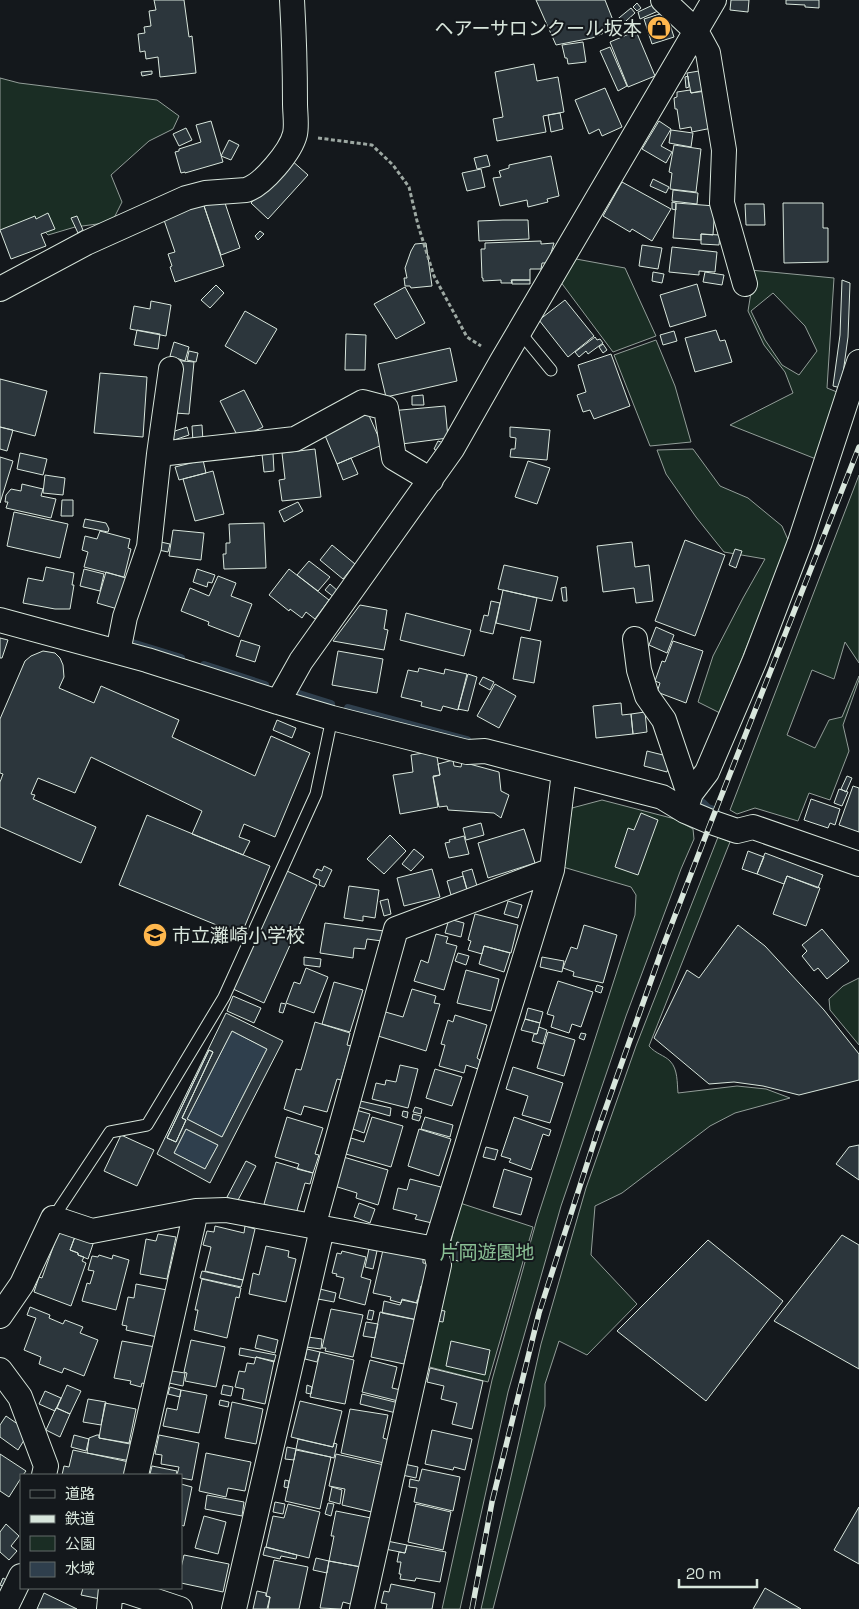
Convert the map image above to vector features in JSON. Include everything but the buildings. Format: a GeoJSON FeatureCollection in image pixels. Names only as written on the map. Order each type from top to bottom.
{"type":"FeatureCollection","features":[{"type":"Feature","properties":{"kind":"street"},"geometry":{"type":"LineString","coordinates":[[0,289],[86,243],[186,198],[205,193],[252,188],[258,184],[284,156],[295,134],[296,55],[292,0]]}},
{"type":"Feature","properties":{"kind":"street"},"geometry":{"type":"LineString","coordinates":[[664,0],[696,31],[708,53],[724,150],[722,203],[745,284]]}},
{"type":"Feature","properties":{"kind":"street"},"geometry":{"type":"LineString","coordinates":[[278,702],[301,661],[452,450],[519,331],[714,0]]}},
{"type":"Feature","properties":{"kind":"street"},"geometry":{"type":"LineString","coordinates":[[688,802],[707,772],[755,660],[800,542],[859,362]]}},
{"type":"Feature","properties":{"kind":"street"},"geometry":{"type":"LineString","coordinates":[[118,652],[125,618],[149,546],[171,369]]}},
{"type":"Feature","properties":{"kind":"street"},"geometry":{"type":"LineString","coordinates":[[159,454],[295,439],[363,402],[386,408],[394,458],[431,480]]}},
{"type":"Feature","properties":{"kind":"street"},"geometry":{"type":"LineString","coordinates":[[0,620],[147,660],[332,718],[467,752],[485,750],[662,798],[688,802],[710,822],[737,831],[753,827],[859,864]]}},
{"type":"Feature","properties":{"kind":"street"},"geometry":{"type":"LineString","coordinates":[[635,639],[639,670],[647,696],[664,720],[687,788],[688,802]]}},
{"type":"Feature","properties":{"kind":"street"},"geometry":{"type":"LineString","coordinates":[[362,1609],[439,1265],[435,1249],[552,870],[564,772]]}},
{"type":"Feature","properties":{"kind":"street"},"geometry":{"type":"LineString","coordinates":[[234,1609],[318,1228],[396,928],[552,870]]}},
{"type":"Feature","properties":{"kind":"street"},"geometry":{"type":"LineString","coordinates":[[0,1316],[22,1284],[53,1218],[92,1231],[196,1211],[226,1210],[435,1249]]}},
{"type":"Feature","properties":{"kind":"street"},"geometry":{"type":"LineString","coordinates":[[136,1474],[196,1211]]}},
{"type":"Feature","properties":{"kind":"street"},"geometry":{"type":"LineString","coordinates":[[0,1370],[20,1397],[46,1466],[44,1474]]}},
{"type":"Feature","properties":{"kind":"street"},"geometry":{"type":"LineString","coordinates":[[6,1609],[20,1578]]}},
{"type":"Feature","properties":{"kind":"street"},"geometry":{"type":"LineString","coordinates":[[109,1609],[111,1589]]}},
{"type":"Feature","properties":{"kind":"street"},"geometry":{"type":"LineString","coordinates":[[120,1589],[180,1609]]}},
{"type":"Feature","properties":{"kind":"lane"},"geometry":{"type":"LineString","coordinates":[[519,331],[551,370]]}},
{"type":"Feature","properties":{"kind":"lane"},"geometry":{"type":"LineString","coordinates":[[53,1218],[110,1132],[147,1124],[224,997],[316,794],[332,718]]}},
{"type":"Feature","properties":{"kind":"path"},"geometry":{"type":"LineString","coordinates":[[295,134],[372,145],[393,165],[409,187],[418,225],[434,276],[450,307],[467,337],[502,361]]}},
{"type":"Feature","properties":{"kind":"green space"},"geometry":{"type":"Polygon","coordinates":[[[0,78],[19,83],[157,100],[179,116],[173,129],[149,141],[111,175],[122,202],[112,222],[75,227],[48,235],[32,219],[0,232],[0,78]]]}},
{"type":"Feature","properties":{"kind":"green space"},"geometry":{"type":"Polygon","coordinates":[[[576,259],[625,268],[656,336],[613,352],[560,281],[576,259]]]}},
{"type":"Feature","properties":{"kind":"green space"},"geometry":{"type":"Polygon","coordinates":[[[750,270],[834,278],[827,388],[837,392],[816,459],[730,425],[793,393],[785,372],[764,345],[748,311],[752,286],[750,270]],[[773,293],[751,311],[765,340],[782,365],[799,375],[817,351],[805,326],[773,293]]]}},
{"type":"Feature","properties":{"kind":"green space"},"geometry":{"type":"Polygon","coordinates":[[[656,340],[675,386],[691,442],[650,446],[614,355],[656,340]]]}},
{"type":"Feature","properties":{"kind":"green space"},"geometry":{"type":"Polygon","coordinates":[[[693,449],[720,486],[748,498],[782,526],[789,542],[720,713],[698,702],[713,656],[765,559],[724,552],[696,517],[666,474],[657,450],[693,449]]]}},
{"type":"Feature","properties":{"kind":"green space"},"geometry":{"type":"Polygon","coordinates":[[[859,475],[859,663],[845,642],[834,679],[812,670],[787,735],[815,748],[829,720],[842,717],[859,676],[843,725],[849,751],[830,800],[809,793],[798,821],[755,808],[737,814],[730,810],[859,475]]]}},
{"type":"Feature","properties":{"kind":"green space"},"geometry":{"type":"Polygon","coordinates":[[[602,800],[675,819],[693,829],[694,839],[626,1016],[561,1206],[508,1392],[460,1609],[442,1609],[492,1380],[537,1219],[635,915],[636,895],[631,887],[563,867],[572,808],[602,800]]]}},
{"type":"Feature","properties":{"kind":"green space"},"geometry":{"type":"Polygon","coordinates":[[[718,837],[730,842],[649,1046],[673,1064],[677,1076],[678,1093],[737,1086],[766,1089],[790,1098],[735,1113],[710,1126],[622,1193],[595,1206],[591,1255],[637,1304],[587,1355],[559,1341],[545,1384],[545,1406],[493,1609],[481,1609],[541,1344],[586,1188],[636,1046],[718,837]]]}},
{"type":"Feature","properties":{"kind":"green space"},"geometry":{"type":"Polygon","coordinates":[[[859,978],[859,1045],[830,1010],[829,999],[843,986],[859,978]]]}},
{"type":"Feature","properties":{"kind":"green space","name":"片岡遊園地"},"geometry":{"type":"Polygon","coordinates":[[[460,1203],[533,1227],[488,1382],[422,1365],[460,1203]]]}},
{"type":"Feature","properties":{"kind":"water"},"geometry":{"type":"Polygon","coordinates":[[[232,1031],[267,1049],[222,1137],[187,1119],[232,1031]]]}},
{"type":"Feature","properties":{"kind":"water"},"geometry":{"type":"Polygon","coordinates":[[[186,1129],[218,1145],[205,1169],[174,1153],[186,1129]]]}},
{"type":"Feature","properties":{"kind":"waterway"},"geometry":{"type":"LineString","coordinates":[[129,642],[181,658]]}},
{"type":"Feature","properties":{"kind":"waterway"},"geometry":{"type":"LineString","coordinates":[[204,665],[265,685]]}},
{"type":"Feature","properties":{"kind":"waterway"},"geometry":{"type":"LineString","coordinates":[[299,694],[331,704]]}},
{"type":"Feature","properties":{"kind":"waterway"},"geometry":{"type":"LineString","coordinates":[[348,708],[467,740]]}},
{"type":"Feature","properties":{"kind":"waterway"},"geometry":{"type":"LineString","coordinates":[[703,803],[708,808],[716,811]]}},
{"type":"Feature","properties":{"kind":"railway"},"geometry":{"type":"LineString","coordinates":[[472,1609],[492,1502],[539,1313],[598,1130],[664,944],[859,447]]}},
{"type":"Feature","properties":{"kind":"place","name":"ヘアーサロンクール坂本"},"geometry":{"type":"Point","coordinates":[659,28]}},
{"type":"Feature","properties":{"kind":"place","name":"市立灘崎小学校"},"geometry":{"type":"Point","coordinates":[155,935]}}]}
